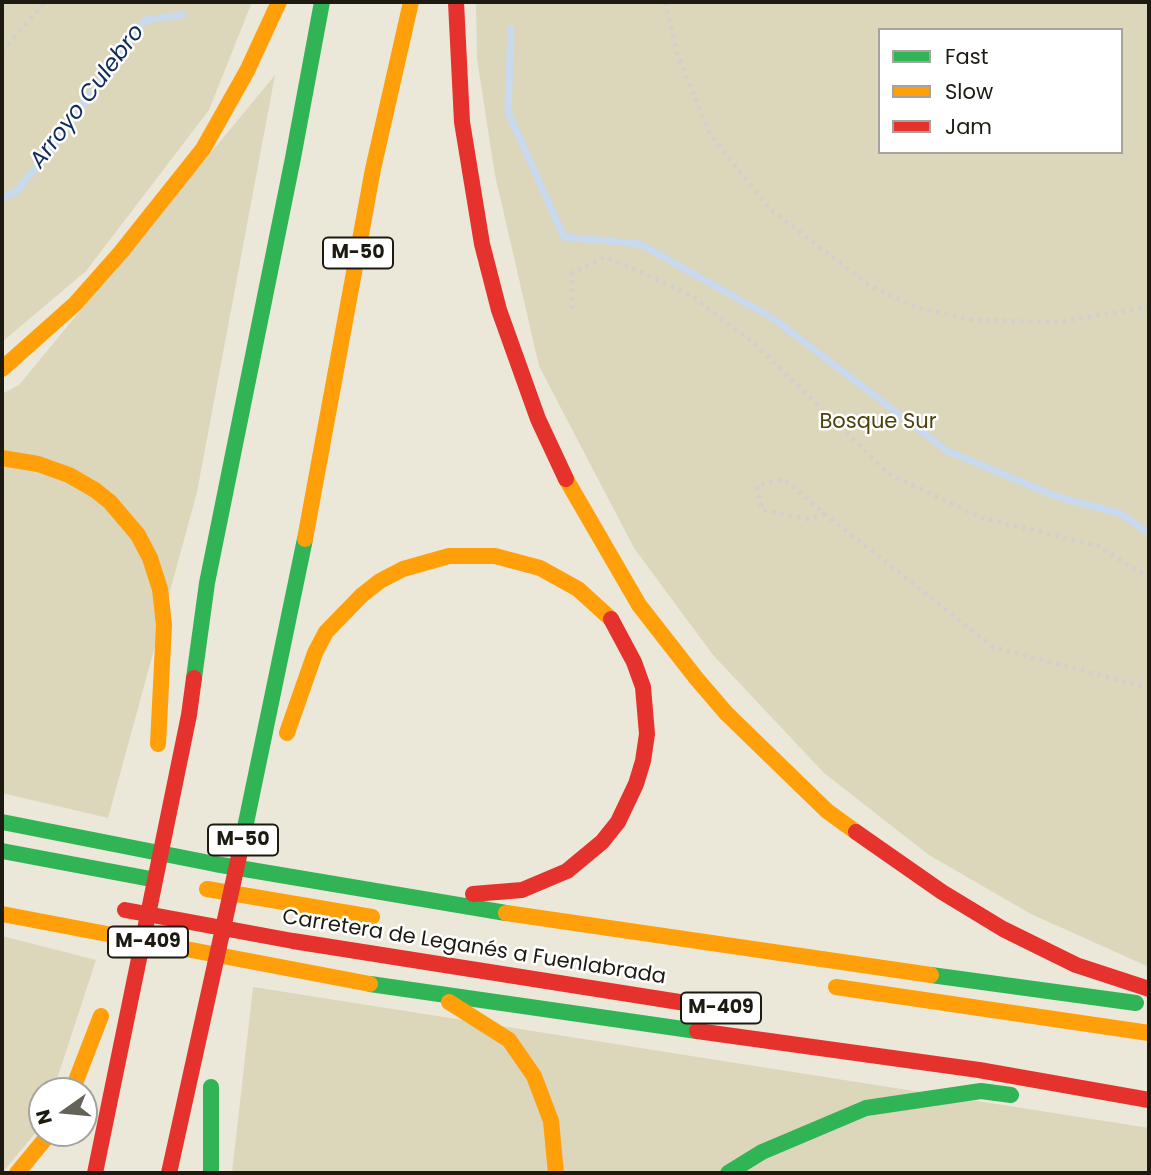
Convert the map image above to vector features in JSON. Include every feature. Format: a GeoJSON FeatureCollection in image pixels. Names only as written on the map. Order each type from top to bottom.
{"type":"FeatureCollection","features":[{"type":"Feature","properties":{"kind":"highway"},"geometry":{"type":"LineString","coordinates":[[2,369],[75,304],[121,252],[203,149],[247,71],[279,2]]}},
{"type":"Feature","properties":{"kind":"highway"},"geometry":{"type":"LineString","coordinates":[[95,1173],[189,716],[207,583],[322,2]]}},
{"type":"Feature","properties":{"kind":"highway","name":"M-50"},"geometry":{"type":"LineString","coordinates":[[169,1173],[258,771],[312,506],[373,169],[411,2]]}},
{"type":"Feature","properties":{"kind":"highway"},"geometry":{"type":"LineString","coordinates":[[456,2],[462,122],[482,244],[499,310],[538,419],[563,473],[639,605],[696,678],[735,722],[828,811],[882,852],[1003,929],[1076,965],[1149,989]]}},
{"type":"Feature","properties":{"kind":"highway"},"geometry":{"type":"LineString","coordinates":[[2,458],[54,468],[95,490],[125,519],[144,546],[160,589],[164,625],[157,751],[207,583]]}},
{"type":"Feature","properties":{"kind":"highway"},"geometry":{"type":"LineString","coordinates":[[301,878],[446,894],[487,894],[522,890],[567,871],[602,842],[618,822],[636,784],[647,734],[643,687],[634,662],[610,618],[578,589],[540,568],[518,561],[495,556],[449,556],[403,569],[380,581],[326,632],[310,666],[279,752],[312,506]]}},
{"type":"Feature","properties":{"kind":"highway"},"geometry":{"type":"LineString","coordinates":[[2,820],[215,864],[426,901],[551,921],[1149,1004]]}},
{"type":"Feature","properties":{"kind":"highway"},"geometry":{"type":"LineString","coordinates":[[115,948],[138,839]]}},
{"type":"Feature","properties":{"kind":"highway","name":"Carretera de Leganés a Fuenlabrada"},"geometry":{"type":"LineString","coordinates":[[2,851],[393,920]]}},
{"type":"Feature","properties":{"kind":"highway"},"geometry":{"type":"LineString","coordinates":[[234,968],[257,860]]}},
{"type":"Feature","properties":{"kind":"highway","name":"Carretera de Leganés a Fuenlabrada"},"geometry":{"type":"LineString","coordinates":[[107,907],[293,941],[721,1008]]}},
{"type":"Feature","properties":{"kind":"highway","name":"M-409"},"geometry":{"type":"LineString","coordinates":[[3,914],[289,970],[438,995],[979,1070],[1149,1100]]}},
{"type":"Feature","properties":{"kind":"highway"},"geometry":{"type":"LineString","coordinates":[[817,984],[1149,1033]]}},
{"type":"Feature","properties":{"kind":"highway"},"geometry":{"type":"LineString","coordinates":[[438,995],[509,1040],[534,1076],[551,1121],[556,1173]]}},
{"type":"Feature","properties":{"kind":"highway"},"geometry":{"type":"LineString","coordinates":[[84,1077],[102,1009]]}},
{"type":"Feature","properties":{"kind":"highway"},"geometry":{"type":"LineString","coordinates":[[196,1149],[212,1081],[211,1173]]}},
{"type":"Feature","properties":{"kind":"highway"},"geometry":{"type":"LineString","coordinates":[[728,1173],[762,1152],[866,1108],[981,1091],[1033,1098]]}},
{"type":"Feature","properties":{"kind":"highway"},"geometry":{"type":"LineString","coordinates":[[1072,1102],[1149,1112]]}},
{"type":"Feature","properties":{"kind":"highway"},"geometry":{"type":"LineString","coordinates":[[18,1173],[41,1147]]}},
{"type":"Feature","properties":{"kind":"path"},"geometry":{"type":"LineString","coordinates":[[2,51],[45,2]]}},
{"type":"Feature","properties":{"kind":"path"},"geometry":{"type":"LineString","coordinates":[[665,2],[677,53],[710,135],[771,210],[869,285],[918,308],[972,320],[1057,322],[1149,307]]}},
{"type":"Feature","properties":{"kind":"path"},"geometry":{"type":"LineString","coordinates":[[572,309],[572,273],[605,257],[643,273],[693,297],[754,343],[889,474],[982,519],[1099,546],[1149,576]]}},
{"type":"Feature","properties":{"kind":"path"},"geometry":{"type":"LineString","coordinates":[[825,514],[809,519],[762,510],[757,486],[784,479],[993,647],[1149,688]]}},
{"type":"Feature","properties":{"kind":"green space"},"geometry":{"type":"Polygon","coordinates":[[[2,2],[252,2],[209,110],[86,271],[2,342],[2,2]]]}},
{"type":"Feature","properties":{"kind":"green space","name":"Bosque Sur"},"geometry":{"type":"Polygon","coordinates":[[[476,2],[1149,2],[1149,967],[1031,914],[929,855],[824,773],[713,655],[634,548],[539,366],[495,175],[477,59],[476,2]]]}},
{"type":"Feature","properties":{"kind":"green space"},"geometry":{"type":"Polygon","coordinates":[[[275,75],[197,492],[108,818],[2,793],[2,394],[19,385],[275,75]]]}},
{"type":"Feature","properties":{"kind":"green space"},"geometry":{"type":"Polygon","coordinates":[[[2,936],[96,960],[58,1077],[28,1077],[28,1142],[2,1173],[2,936]]]}},
{"type":"Feature","properties":{"kind":"green space"},"geometry":{"type":"Polygon","coordinates":[[[253,987],[1149,1128],[1149,1173],[232,1173],[253,987]]]}},
{"type":"Feature","properties":{"kind":"waterway","name":"Arroyo Culebro"},"geometry":{"type":"LineString","coordinates":[[2,198],[16,192],[51,149],[145,20],[183,15]]}},
{"type":"Feature","properties":{"kind":"waterway","name":"Arroyo Culebro"},"geometry":{"type":"LineString","coordinates":[[511,29],[508,112],[564,237],[640,244],[774,319],[947,451],[1058,497],[1119,513],[1149,533]]}},
{"type":"Feature","properties":{"kind":"traffic: fast"},"geometry":{"type":"LineString","coordinates":[[194,678],[207,583],[322,2]]}},
{"type":"Feature","properties":{"kind":"traffic: fast"},"geometry":{"type":"LineString","coordinates":[[241,847],[305,539]]}},
{"type":"Feature","properties":{"kind":"traffic: fast"},"geometry":{"type":"LineString","coordinates":[[2,822],[215,864],[506,913]]}},
{"type":"Feature","properties":{"kind":"traffic: fast"},"geometry":{"type":"LineString","coordinates":[[2,851],[151,879]]}},
{"type":"Feature","properties":{"kind":"traffic: fast"},"geometry":{"type":"LineString","coordinates":[[931,975],[1136,1003]]}},
{"type":"Feature","properties":{"kind":"traffic: fast"},"geometry":{"type":"LineString","coordinates":[[370,984],[697,1031]]}},
{"type":"Feature","properties":{"kind":"traffic: fast"},"geometry":{"type":"LineString","coordinates":[[211,1087],[211,1173]]}},
{"type":"Feature","properties":{"kind":"traffic: fast"},"geometry":{"type":"LineString","coordinates":[[728,1173],[762,1152],[866,1108],[981,1091],[1011,1095]]}},
{"type":"Feature","properties":{"kind":"traffic: slow"},"geometry":{"type":"LineString","coordinates":[[2,369],[75,304],[121,252],[203,149],[247,71],[279,2]]}},
{"type":"Feature","properties":{"kind":"traffic: slow"},"geometry":{"type":"LineString","coordinates":[[305,539],[373,169],[411,2]]}},
{"type":"Feature","properties":{"kind":"traffic: slow"},"geometry":{"type":"LineString","coordinates":[[2,458],[38,464],[69,475],[110,502],[138,535],[150,558],[160,589],[164,625],[158,744]]}},
{"type":"Feature","properties":{"kind":"traffic: slow"},"geometry":{"type":"LineString","coordinates":[[566,479],[639,605],[696,678],[726,713],[827,811],[856,832]]}},
{"type":"Feature","properties":{"kind":"traffic: slow"},"geometry":{"type":"LineString","coordinates":[[287,733],[315,653],[326,632],[362,595],[380,581],[403,569],[449,556],[495,556],[540,568],[578,589],[611,619]]}},
{"type":"Feature","properties":{"kind":"traffic: slow"},"geometry":{"type":"LineString","coordinates":[[207,889],[372,917]]}},
{"type":"Feature","properties":{"kind":"traffic: slow"},"geometry":{"type":"LineString","coordinates":[[506,913],[931,975]]}},
{"type":"Feature","properties":{"kind":"traffic: slow"},"geometry":{"type":"LineString","coordinates":[[2,914],[370,984]]}},
{"type":"Feature","properties":{"kind":"traffic: slow"},"geometry":{"type":"LineString","coordinates":[[836,987],[1149,1033]]}},
{"type":"Feature","properties":{"kind":"traffic: slow"},"geometry":{"type":"LineString","coordinates":[[449,1002],[509,1040],[534,1076],[551,1121],[556,1173]]}},
{"type":"Feature","properties":{"kind":"traffic: slow"},"geometry":{"type":"LineString","coordinates":[[77,1077],[101,1016]]}},
{"type":"Feature","properties":{"kind":"traffic: slow"},"geometry":{"type":"LineString","coordinates":[[17,1173],[38,1147]]}},
{"type":"Feature","properties":{"kind":"traffic: jam"},"geometry":{"type":"LineString","coordinates":[[456,2],[462,122],[482,244],[499,310],[538,419],[566,479]]}},
{"type":"Feature","properties":{"kind":"traffic: jam"},"geometry":{"type":"LineString","coordinates":[[473,894],[522,890],[567,871],[602,842],[618,822],[636,784],[647,734],[643,687],[634,662],[611,619]]}},
{"type":"Feature","properties":{"kind":"traffic: jam"},"geometry":{"type":"LineString","coordinates":[[95,1173],[189,715],[194,678]]}},
{"type":"Feature","properties":{"kind":"traffic: jam"},"geometry":{"type":"LineString","coordinates":[[856,832],[942,892],[1003,929],[1076,965],[1149,989]]}},
{"type":"Feature","properties":{"kind":"traffic: jam"},"geometry":{"type":"LineString","coordinates":[[169,1173],[241,847]]}},
{"type":"Feature","properties":{"kind":"traffic: jam"},"geometry":{"type":"LineString","coordinates":[[125,910],[293,941],[711,1007]]}},
{"type":"Feature","properties":{"kind":"traffic: jam"},"geometry":{"type":"LineString","coordinates":[[697,1031],[979,1070],[1149,1100]]}}]}
